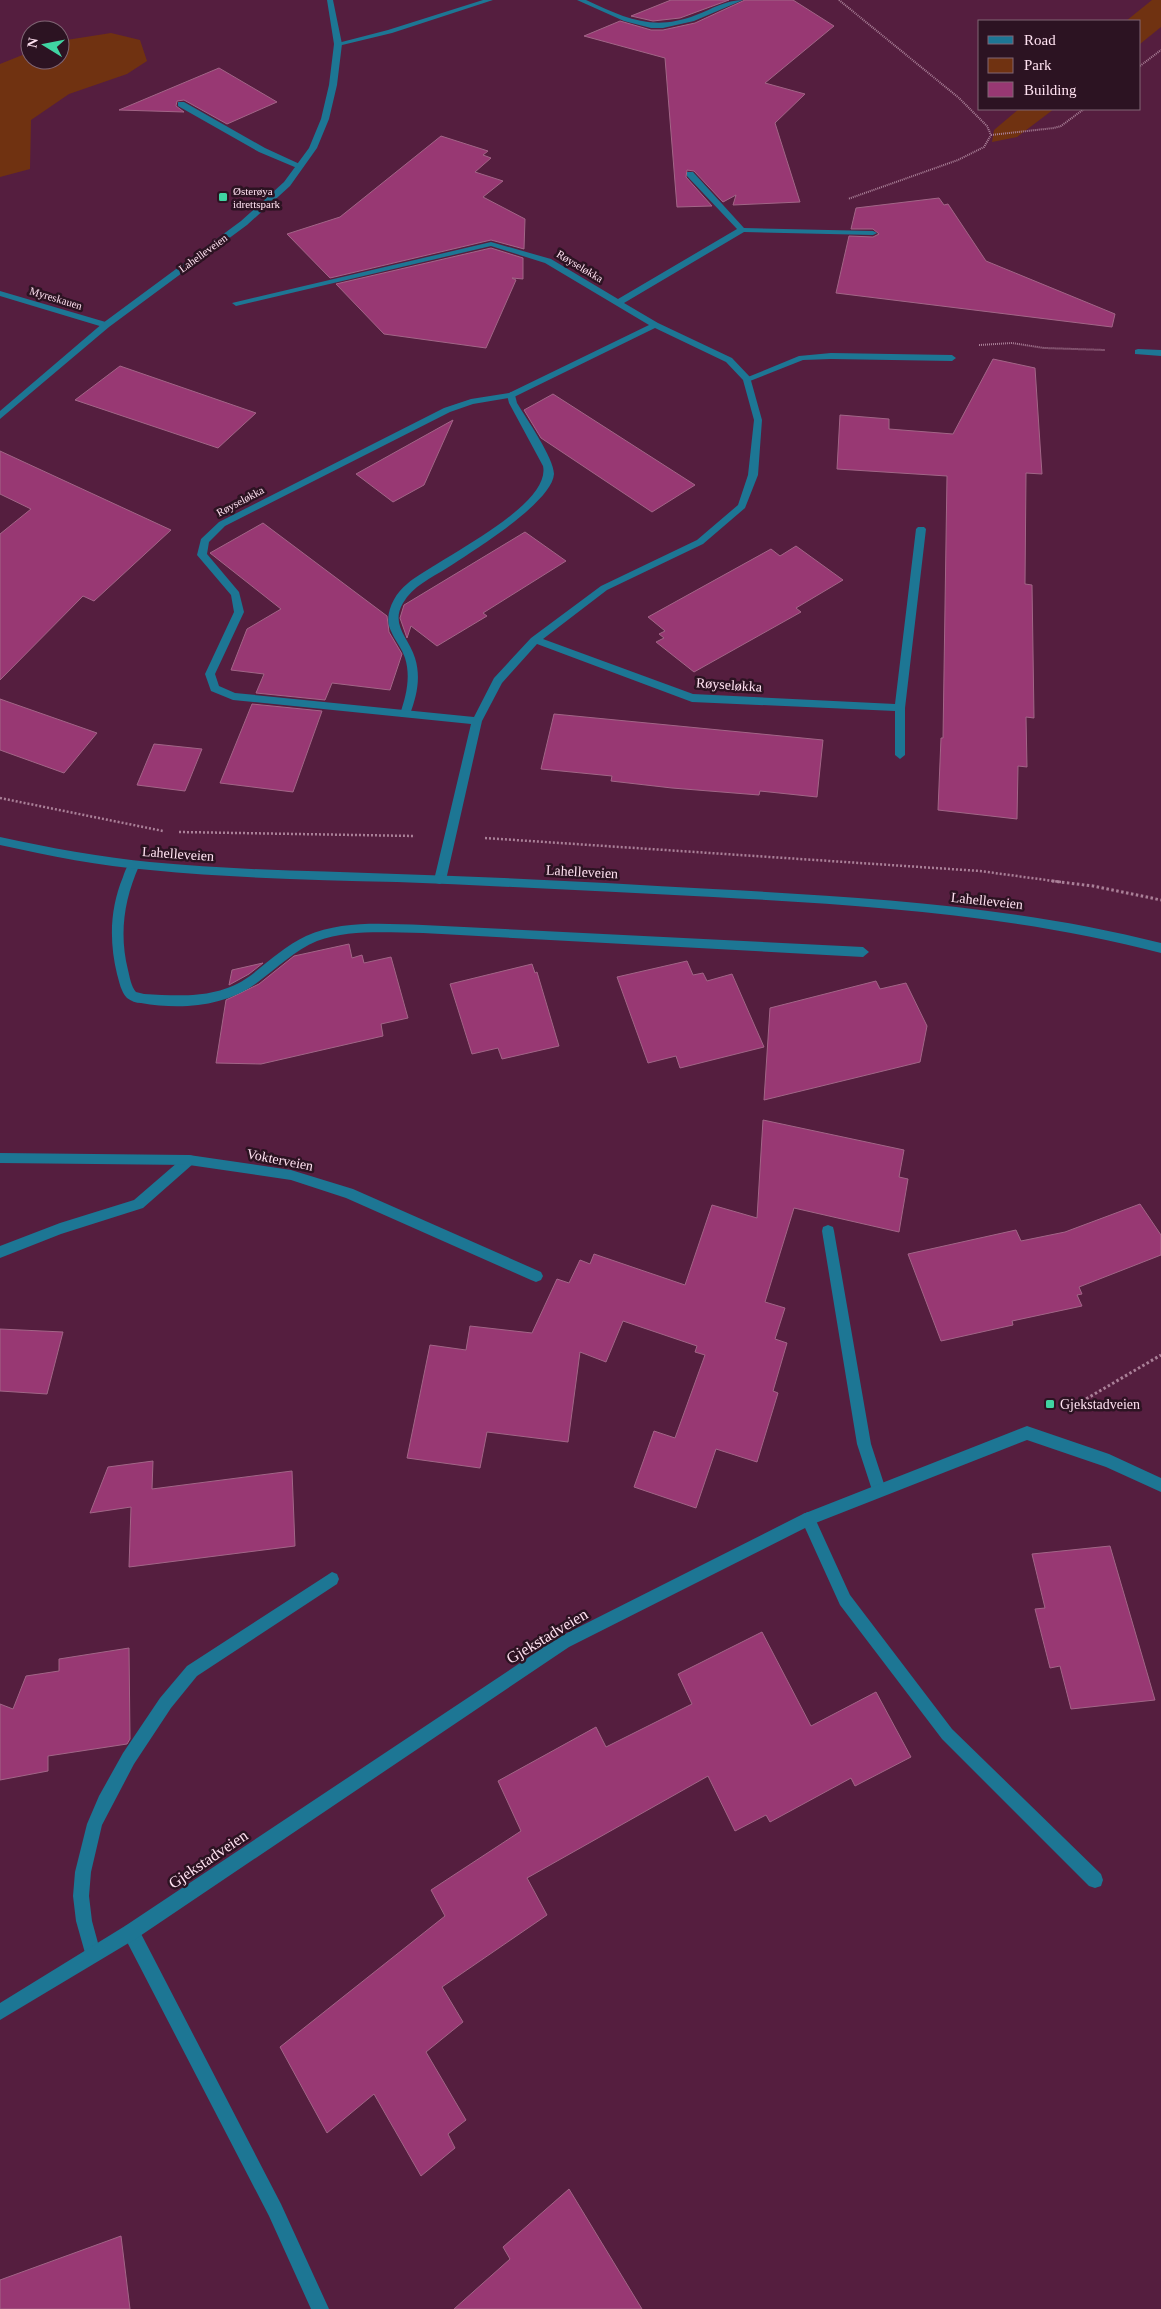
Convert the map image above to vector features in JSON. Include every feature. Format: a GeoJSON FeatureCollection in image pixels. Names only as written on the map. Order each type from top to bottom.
{"type":"FeatureCollection","features":[{"type":"Feature","properties":{"kind":"street","name":"Lahelleveien"},"geometry":{"type":"LineString","coordinates":[[0,416],[106,325],[244,223],[287,184],[313,148],[325,119],[333,85],[338,44],[330,0]]}},
{"type":"Feature","properties":{"kind":"street"},"geometry":{"type":"LineString","coordinates":[[338,44],[390,32],[490,0]]}},
{"type":"Feature","properties":{"kind":"street"},"geometry":{"type":"LineString","coordinates":[[580,0],[640,24],[658,27],[676,24],[740,0]]}},
{"type":"Feature","properties":{"kind":"street"},"geometry":{"type":"LineString","coordinates":[[181,104],[262,150],[300,166]]}},
{"type":"Feature","properties":{"kind":"street"},"geometry":{"type":"LineString","coordinates":[[690,174],[742,230]]}},
{"type":"Feature","properties":{"kind":"street"},"geometry":{"type":"LineString","coordinates":[[616,303],[742,230],[873,233]]}},
{"type":"Feature","properties":{"kind":"street","name":"Røyseløkka"},"geometry":{"type":"LineString","coordinates":[[236,303],[491,244],[548,261],[655,325],[729,360],[747,379],[758,420],[753,475],[742,506],[700,542],[604,588],[535,640],[498,681],[477,721],[440,880]]}},
{"type":"Feature","properties":{"kind":"street","name":"Myreskauen"},"geometry":{"type":"LineString","coordinates":[[0,293],[106,325]]}},
{"type":"Feature","properties":{"kind":"street","name":"Røyseløkka"},"geometry":{"type":"LineString","coordinates":[[477,721],[233,696],[215,688],[210,674],[238,612],[236,594],[202,555],[204,541],[222,524],[447,410],[471,402],[512,395],[655,325]]}},
{"type":"Feature","properties":{"kind":"street"},"geometry":{"type":"LineString","coordinates":[[1138,352],[1161,353]]}},
{"type":"Feature","properties":{"kind":"street"},"geometry":{"type":"LineString","coordinates":[[747,379],[802,358],[831,356],[952,358]]}},
{"type":"Feature","properties":{"kind":"street"},"geometry":{"type":"LineString","coordinates":[[405,714],[411,696],[413,672],[411,661],[393,625],[394,609],[397,601],[409,586],[522,511],[541,494],[548,481],[547,465],[513,403],[512,395]]}},
{"type":"Feature","properties":{"kind":"street"},"geometry":{"type":"LineString","coordinates":[[900,754],[900,708],[921,529]]}},
{"type":"Feature","properties":{"kind":"street","name":"Røyseløkka"},"geometry":{"type":"LineString","coordinates":[[535,640],[692,698],[900,708]]}},
{"type":"Feature","properties":{"kind":"street","name":"Lahelleveien"},"geometry":{"type":"LineString","coordinates":[[0,841],[46,852],[134,866],[240,874],[440,880],[769,896],[871,903],[1053,924],[1161,948]]}},
{"type":"Feature","properties":{"kind":"street"},"geometry":{"type":"LineString","coordinates":[[134,866],[123,887],[117,912],[119,956],[128,993],[144,1000],[214,999],[223,996],[245,984],[310,939],[339,931],[356,929],[423,929],[863,952]]}},
{"type":"Feature","properties":{"kind":"street","name":"Vokterveien"},"geometry":{"type":"LineString","coordinates":[[0,1158],[189,1160],[291,1175],[349,1193],[536,1276]]}},
{"type":"Feature","properties":{"kind":"street"},"geometry":{"type":"LineString","coordinates":[[0,1252],[60,1229],[138,1204],[189,1160]]}},
{"type":"Feature","properties":{"kind":"street"},"geometry":{"type":"LineString","coordinates":[[828,1231],[864,1444],[879,1490]]}},
{"type":"Feature","properties":{"kind":"street"},"geometry":{"type":"LineString","coordinates":[[1027,1433],[1109,1461],[1161,1485]]}},
{"type":"Feature","properties":{"kind":"street","name":"Gjekstadveien"},"geometry":{"type":"LineString","coordinates":[[0,2012],[131,1932],[564,1642],[808,1519],[1027,1433]]}},
{"type":"Feature","properties":{"kind":"street"},"geometry":{"type":"LineString","coordinates":[[808,1519],[845,1600],[947,1734],[1095,1880]]}},
{"type":"Feature","properties":{"kind":"street"},"geometry":{"type":"LineString","coordinates":[[94,1954],[84,1920],[82,1880],[88,1844],[96,1818],[126,1762],[175,1688],[192,1671],[332,1579]]}},
{"type":"Feature","properties":{"kind":"street"},"geometry":{"type":"LineString","coordinates":[[131,1932],[275,2210],[320,2309]]}},
{"type":"Feature","properties":{"kind":"path"},"geometry":{"type":"LineString","coordinates":[[839,0],[959,98],[987,126],[992,135]]}},
{"type":"Feature","properties":{"kind":"path"},"geometry":{"type":"LineString","coordinates":[[1141,65],[1161,50]]}},
{"type":"Feature","properties":{"kind":"path"},"geometry":{"type":"LineString","coordinates":[[840,202],[958,160],[984,147],[992,135],[1054,128],[1061,126],[1083,110]]}},
{"type":"Feature","properties":{"kind":"path"},"geometry":{"type":"LineString","coordinates":[[952,358],[965,348],[986,344],[1012,343],[1044,348],[1138,352]]}},
{"type":"Feature","properties":{"kind":"path"},"geometry":{"type":"LineString","coordinates":[[0,798],[168,832]]}},
{"type":"Feature","properties":{"kind":"path"},"geometry":{"type":"LineString","coordinates":[[178,832],[416,836]]}},
{"type":"Feature","properties":{"kind":"path"},"geometry":{"type":"LineString","coordinates":[[475,837],[980,871],[1093,886],[1161,900]]}},
{"type":"Feature","properties":{"kind":"path"},"geometry":{"type":"LineString","coordinates":[[1027,1433],[1161,1355]]}},
{"type":"Feature","properties":{"kind":"green space"},"geometry":{"type":"Polygon","coordinates":[[[1152,0],[1161,0],[1161,27],[1141,43],[1141,20],[1127,20],[1152,0]]]}},
{"type":"Feature","properties":{"kind":"green space"},"geometry":{"type":"Polygon","coordinates":[[[111,33],[140,40],[147,61],[127,74],[69,94],[31,120],[30,169],[0,177],[0,64],[20,56],[20,70],[70,70],[70,39],[111,33]]]}},
{"type":"Feature","properties":{"kind":"green space"},"geometry":{"type":"Polygon","coordinates":[[[1018,110],[1053,110],[1017,137],[992,142],[994,130],[1018,110]]]}},
{"type":"Feature","properties":{"kind":"building"},"geometry":{"type":"Polygon","coordinates":[[[671,0],[729,0],[680,18],[653,21],[631,16],[671,0]]]}},
{"type":"Feature","properties":{"kind":"building"},"geometry":{"type":"Polygon","coordinates":[[[745,0],[793,0],[834,26],[765,83],[805,94],[775,123],[800,202],[733,205],[736,195],[723,202],[694,171],[687,170],[686,177],[712,206],[677,207],[665,58],[584,36],[620,21],[651,30],[663,30],[695,23],[745,0]]]}},
{"type":"Feature","properties":{"kind":"building"},"geometry":{"type":"Polygon","coordinates":[[[219,68],[277,102],[227,124],[184,100],[177,101],[176,106],[184,112],[119,110],[219,68]]]}},
{"type":"Feature","properties":{"kind":"building"},"geometry":{"type":"Polygon","coordinates":[[[441,136],[488,151],[483,155],[491,158],[475,172],[503,181],[483,197],[525,219],[524,249],[491,240],[330,278],[287,234],[340,217],[441,136]]]}},
{"type":"Feature","properties":{"kind":"building"},"geometry":{"type":"Polygon","coordinates":[[[939,198],[944,205],[948,204],[986,261],[1115,314],[1112,327],[836,293],[849,236],[873,237],[879,234],[873,229],[851,229],[856,208],[939,198]]]}},
{"type":"Feature","properties":{"kind":"building"},"geometry":{"type":"Polygon","coordinates":[[[491,248],[523,258],[523,279],[512,278],[516,280],[486,348],[384,334],[336,284],[491,248]]]}},
{"type":"Feature","properties":{"kind":"building"},"geometry":{"type":"Polygon","coordinates":[[[993,359],[1035,368],[1042,474],[1026,473],[1025,584],[1032,585],[1034,718],[1026,717],[1027,767],[1018,766],[1017,819],[938,810],[941,738],[943,738],[947,476],[837,469],[840,415],[889,419],[889,429],[953,434],[993,359]]]}},
{"type":"Feature","properties":{"kind":"building"},"geometry":{"type":"Polygon","coordinates":[[[120,366],[256,413],[218,448],[75,400],[120,366]]]}},
{"type":"Feature","properties":{"kind":"building"},"geometry":{"type":"Polygon","coordinates":[[[553,394],[695,485],[652,512],[541,438],[524,410],[553,394]]]}},
{"type":"Feature","properties":{"kind":"building"},"geometry":{"type":"Polygon","coordinates":[[[453,420],[424,485],[393,502],[356,474],[453,420]]]}},
{"type":"Feature","properties":{"kind":"building"},"geometry":{"type":"Polygon","coordinates":[[[0,451],[171,530],[94,601],[83,596],[0,680],[0,534],[31,509],[0,494],[0,451]]]}},
{"type":"Feature","properties":{"kind":"building"},"geometry":{"type":"Polygon","coordinates":[[[263,523],[387,616],[389,632],[402,654],[390,690],[332,683],[325,700],[256,693],[264,674],[231,670],[247,629],[281,609],[210,553],[263,523]]]}},
{"type":"Feature","properties":{"kind":"building"},"geometry":{"type":"Polygon","coordinates":[[[525,532],[566,561],[483,613],[487,616],[437,646],[411,626],[407,638],[400,618],[404,605],[525,532]]]}},
{"type":"Feature","properties":{"kind":"building"},"geometry":{"type":"Polygon","coordinates":[[[796,546],[843,580],[796,608],[801,612],[694,672],[656,642],[664,638],[659,634],[665,631],[648,617],[771,549],[780,556],[796,546]]]}},
{"type":"Feature","properties":{"kind":"building"},"geometry":{"type":"Polygon","coordinates":[[[0,699],[97,733],[64,773],[0,750],[0,699]]]}},
{"type":"Feature","properties":{"kind":"building"},"geometry":{"type":"Polygon","coordinates":[[[252,704],[322,711],[293,792],[220,783],[252,704]]]}},
{"type":"Feature","properties":{"kind":"building"},"geometry":{"type":"Polygon","coordinates":[[[554,714],[823,740],[817,797],[760,791],[759,795],[672,788],[611,781],[612,776],[541,769],[554,714]]]}},
{"type":"Feature","properties":{"kind":"building"},"geometry":{"type":"Polygon","coordinates":[[[154,744],[202,749],[185,791],[137,785],[154,744]]]}},
{"type":"Feature","properties":{"kind":"building"},"geometry":{"type":"Polygon","coordinates":[[[349,944],[352,958],[362,955],[364,963],[391,957],[408,1018],[381,1024],[383,1036],[261,1064],[216,1063],[226,1000],[259,984],[294,956],[349,944]]]}},
{"type":"Feature","properties":{"kind":"building"},"geometry":{"type":"Polygon","coordinates":[[[687,961],[693,975],[703,973],[707,981],[732,974],[764,1047],[680,1068],[676,1056],[648,1063],[617,977],[687,961]]]}},
{"type":"Feature","properties":{"kind":"building"},"geometry":{"type":"Polygon","coordinates":[[[263,963],[249,974],[229,985],[232,970],[263,963]]]}},
{"type":"Feature","properties":{"kind":"building"},"geometry":{"type":"Polygon","coordinates":[[[532,964],[535,973],[537,972],[559,1046],[502,1059],[498,1048],[472,1054],[450,984],[532,964]]]}},
{"type":"Feature","properties":{"kind":"building"},"geometry":{"type":"Polygon","coordinates":[[[876,981],[880,989],[906,983],[927,1026],[920,1062],[764,1100],[770,1008],[876,981]]]}},
{"type":"Feature","properties":{"kind":"building"},"geometry":{"type":"Polygon","coordinates":[[[763,1120],[904,1150],[899,1177],[908,1179],[899,1232],[794,1208],[765,1302],[785,1308],[775,1339],[787,1343],[773,1391],[778,1393],[757,1462],[716,1449],[696,1508],[634,1487],[654,1431],[675,1438],[705,1355],[695,1352],[697,1346],[623,1321],[606,1362],[580,1352],[568,1442],[487,1432],[480,1468],[407,1458],[430,1345],[466,1350],[470,1326],[532,1333],[557,1279],[569,1283],[580,1260],[590,1264],[594,1254],[685,1285],[712,1205],[757,1218],[763,1120]]]}},
{"type":"Feature","properties":{"kind":"building"},"geometry":{"type":"Polygon","coordinates":[[[1140,1204],[1161,1235],[1161,1255],[1079,1287],[1082,1294],[1077,1295],[1082,1306],[1012,1321],[1013,1325],[941,1341],[908,1254],[1016,1230],[1021,1241],[1065,1232],[1140,1204]]]}},
{"type":"Feature","properties":{"kind":"building"},"geometry":{"type":"Polygon","coordinates":[[[0,1329],[63,1332],[47,1394],[0,1391],[0,1329]]]}},
{"type":"Feature","properties":{"kind":"building"},"geometry":{"type":"Polygon","coordinates":[[[153,1461],[152,1489],[292,1471],[295,1546],[129,1567],[131,1507],[90,1513],[108,1467],[153,1461]]]}},
{"type":"Feature","properties":{"kind":"building"},"geometry":{"type":"Polygon","coordinates":[[[1110,1546],[1155,1700],[1071,1709],[1060,1666],[1050,1668],[1035,1609],[1045,1608],[1032,1554],[1110,1546]]]}},
{"type":"Feature","properties":{"kind":"building"},"geometry":{"type":"Polygon","coordinates":[[[762,1632],[811,1726],[876,1692],[911,1757],[855,1786],[851,1778],[770,1822],[766,1815],[735,1831],[708,1776],[527,1878],[547,1915],[442,1987],[463,2022],[426,2052],[466,2120],[448,2134],[455,2148],[421,2176],[374,2094],[327,2133],[280,2047],[445,1916],[431,1890],[521,1831],[498,1781],[596,1727],[606,1747],[692,1704],[678,1674],[762,1632]]]}},
{"type":"Feature","properties":{"kind":"building"},"geometry":{"type":"Polygon","coordinates":[[[129,1648],[130,1739],[127,1744],[48,1756],[48,1771],[0,1780],[0,1704],[13,1709],[26,1676],[59,1671],[59,1659],[129,1648]]]}},
{"type":"Feature","properties":{"kind":"building"},"geometry":{"type":"Polygon","coordinates":[[[569,2189],[642,2309],[454,2309],[510,2259],[503,2247],[569,2189]]]}},
{"type":"Feature","properties":{"kind":"building"},"geometry":{"type":"Polygon","coordinates":[[[121,2236],[130,2309],[0,2309],[0,2280],[121,2236]]]}},
{"type":"Feature","properties":{"kind":"place","name":"Østerøya idrettspark"},"geometry":{"type":"Point","coordinates":[223,197]}},
{"type":"Feature","properties":{"kind":"place","name":"Gjekstadveien"},"geometry":{"type":"Point","coordinates":[1050,1404]}}]}
